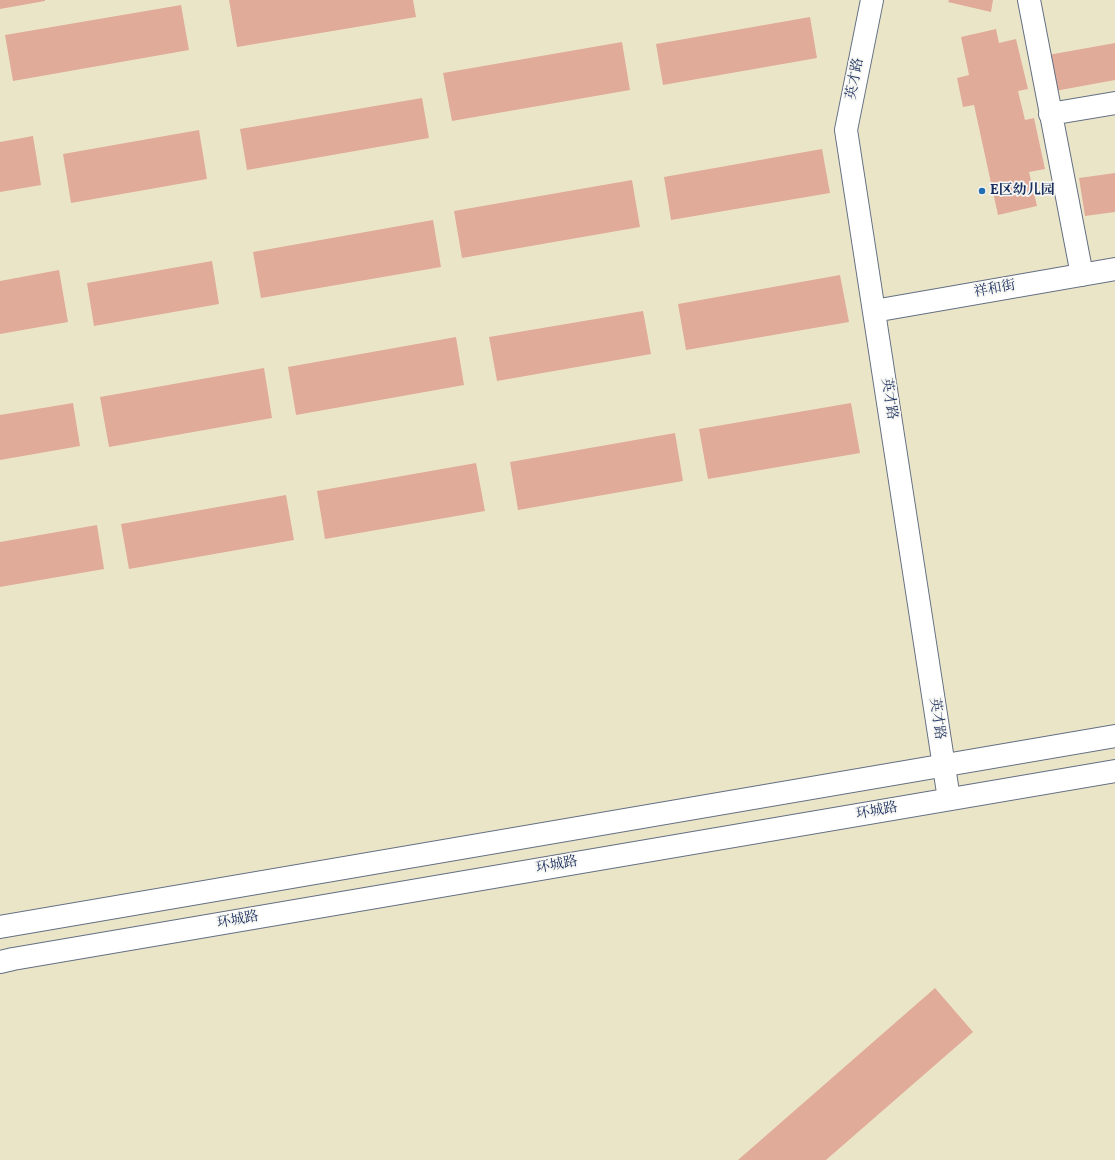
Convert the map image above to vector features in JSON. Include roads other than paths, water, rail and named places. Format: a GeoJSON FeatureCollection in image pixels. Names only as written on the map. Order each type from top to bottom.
{"type":"FeatureCollection","features":[{"type":"Feature","properties":{"kind":"main road","name":"英才路"},"geometry":{"type":"LineString","coordinates":[[872,0],[846,130],[949,799]]}},
{"type":"Feature","properties":{"kind":"main road"},"geometry":{"type":"LineString","coordinates":[[1029,0],[1082,275]]}},
{"type":"Feature","properties":{"kind":"main road"},"geometry":{"type":"LineString","coordinates":[[1050,114],[1115,103]]}},
{"type":"Feature","properties":{"kind":"main road","name":"祥和街"},"geometry":{"type":"LineString","coordinates":[[874,311],[1115,269]]}},
{"type":"Feature","properties":{"kind":"main road"},"geometry":{"type":"LineString","coordinates":[[0,927],[1115,736]]}},
{"type":"Feature","properties":{"kind":"main road","name":"环城路"},"geometry":{"type":"LineString","coordinates":[[0,962],[1115,771]]}},
{"type":"Feature","properties":{"kind":"place","name":"E区幼儿园"},"geometry":{"type":"Point","coordinates":[982,191]}}]}
